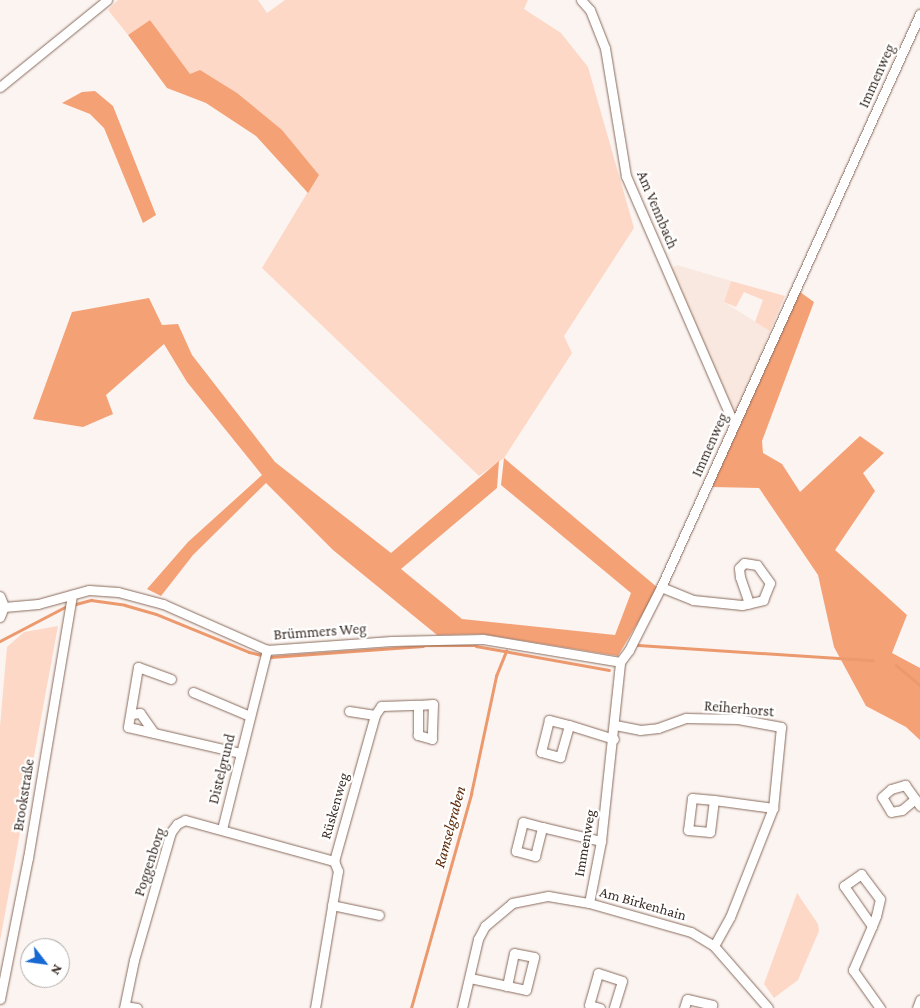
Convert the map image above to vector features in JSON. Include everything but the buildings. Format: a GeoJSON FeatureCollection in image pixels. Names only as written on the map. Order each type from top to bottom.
{"type":"FeatureCollection","features":[{"type":"Feature","properties":{"kind":"street"},"geometry":{"type":"LineString","coordinates":[[0,88],[107,0]]}},
{"type":"Feature","properties":{"kind":"street","name":"Am Vennbach"},"geometry":{"type":"LineString","coordinates":[[581,0],[590,10],[605,48],[626,176],[734,424]]}},
{"type":"Feature","properties":{"kind":"street","name":"Immenweg"},"geometry":{"type":"LineString","coordinates":[[588,903],[601,841],[614,739],[620,662],[629,650],[661,587],[920,14]]}},
{"type":"Feature","properties":{"kind":"street"},"geometry":{"type":"LineString","coordinates":[[661,587],[693,600],[748,603],[763,600],[770,583],[757,565],[744,562],[739,568],[748,603]]}},
{"type":"Feature","properties":{"kind":"street","name":"Brümmers Weg"},"geometry":{"type":"LineString","coordinates":[[1,607],[38,604],[72,597],[89,590],[118,592],[163,604],[267,651],[408,640],[483,639],[620,662]]}},
{"type":"Feature","properties":{"kind":"street","name":"Brookstraße"},"geometry":{"type":"LineString","coordinates":[[0,999],[72,597]]}},
{"type":"Feature","properties":{"kind":"street","name":"Distelgrund"},"geometry":{"type":"LineString","coordinates":[[222,829],[240,753],[266,662],[267,651]]}},
{"type":"Feature","properties":{"kind":"street"},"geometry":{"type":"LineString","coordinates":[[171,680],[138,667],[128,727],[240,753]]}},
{"type":"Feature","properties":{"kind":"street"},"geometry":{"type":"LineString","coordinates":[[193,692],[250,716]]}},
{"type":"Feature","properties":{"kind":"street"},"geometry":{"type":"LineString","coordinates":[[349,711],[375,715],[381,706],[418,705]]}},
{"type":"Feature","properties":{"kind":"street"},"geometry":{"type":"LineString","coordinates":[[131,714],[140,713],[154,733]]}},
{"type":"Feature","properties":{"kind":"street","name":"Rüskenweg"},"geometry":{"type":"LineString","coordinates":[[315,1008],[338,871],[334,861],[375,715]]}},
{"type":"Feature","properties":{"kind":"street","name":"Reiherhorst"},"geometry":{"type":"LineString","coordinates":[[615,725],[640,730],[658,728],[686,718],[738,719],[781,727],[773,808],[730,918],[714,946]]}},
{"type":"Feature","properties":{"kind":"street"},"geometry":{"type":"LineString","coordinates":[[569,726],[614,739]]}},
{"type":"Feature","properties":{"kind":"street"},"geometry":{"type":"LineString","coordinates":[[714,800],[773,808]]}},
{"type":"Feature","properties":{"kind":"street","name":"Poggenborg"},"geometry":{"type":"LineString","coordinates":[[125,1007],[134,960],[171,832],[177,824],[185,820],[334,861]]}},
{"type":"Feature","properties":{"kind":"street"},"geometry":{"type":"LineString","coordinates":[[542,826],[601,841]]}},
{"type":"Feature","properties":{"kind":"street"},"geometry":{"type":"LineString","coordinates":[[872,926],[844,886],[861,874],[880,899],[872,926],[852,970],[880,1008]]}},
{"type":"Feature","properties":{"kind":"street","name":"Am Birkenhain"},"geometry":{"type":"LineString","coordinates":[[462,1008],[478,939],[485,926],[512,903],[548,896],[588,903],[691,932],[714,946],[768,1008]]}},
{"type":"Feature","properties":{"kind":"street"},"geometry":{"type":"LineString","coordinates":[[332,905],[379,915]]}},
{"type":"Feature","properties":{"kind":"street"},"geometry":{"type":"LineString","coordinates":[[600,1008],[589,1006],[598,973],[622,981],[614,1008]]}},
{"type":"Feature","properties":{"kind":"street"},"geometry":{"type":"LineString","coordinates":[[470,978],[507,986]]}},
{"type":"Feature","properties":{"kind":"street"},"geometry":{"type":"LineString","coordinates":[[684,1008],[687,999],[712,1005],[711,1008]]}},
{"type":"Feature","properties":{"kind":"street"},"geometry":{"type":"LineString","coordinates":[[917,1008],[920,1000]]}},
{"type":"Feature","properties":{"kind":"street"},"geometry":{"type":"LineString","coordinates":[[125,1007],[137,1008]]}},
{"type":"Feature","properties":{"kind":"shaded area"},"geometry":{"type":"Polygon","coordinates":[[[118,0],[258,0],[267,13],[285,0],[528,0],[524,9],[561,33],[588,67],[634,228],[564,336],[572,353],[504,458],[479,476],[262,268],[318,175],[190,75],[150,20],[128,35],[108,10],[118,0]]]}},
{"type":"Feature","properties":{"kind":"shaded area"},"geometry":{"type":"Polygon","coordinates":[[[150,20],[190,74],[200,70],[237,93],[282,130],[319,175],[308,193],[256,136],[206,103],[167,88],[128,35],[150,20]]]}},
{"type":"Feature","properties":{"kind":"shaded area"},"geometry":{"type":"Polygon","coordinates":[[[95,91],[113,106],[156,215],[143,223],[104,128],[90,114],[62,103],[82,92],[95,91]]]}},
{"type":"Feature","properties":{"kind":"shaded area"},"geometry":{"type":"Polygon","coordinates":[[[677,265],[731,281],[724,302],[770,331],[735,417],[671,268],[677,265]]]}},
{"type":"Feature","properties":{"kind":"shaded area"},"geometry":{"type":"Polygon","coordinates":[[[731,281],[785,296],[770,331],[755,322],[763,300],[744,292],[736,307],[724,302],[731,281]]]}},
{"type":"Feature","properties":{"kind":"shaded area"},"geometry":{"type":"Polygon","coordinates":[[[800,292],[814,302],[762,441],[763,453],[782,464],[800,492],[860,436],[884,453],[863,473],[875,491],[835,550],[907,615],[892,653],[920,668],[920,740],[906,727],[866,706],[834,647],[818,575],[759,488],[712,487],[800,292]]]}},
{"type":"Feature","properties":{"kind":"shaded area"},"geometry":{"type":"Polygon","coordinates":[[[149,298],[162,325],[178,324],[192,355],[275,462],[391,553],[499,461],[497,488],[401,569],[462,619],[615,635],[631,593],[501,485],[504,458],[658,588],[618,656],[482,634],[437,635],[333,550],[266,483],[193,555],[161,596],[147,589],[188,542],[262,475],[187,382],[164,344],[106,395],[113,414],[83,427],[33,419],[72,312],[149,298]]]}},
{"type":"Feature","properties":{"kind":"shaded area"},"geometry":{"type":"Polygon","coordinates":[[[58,626],[0,941],[0,726],[7,647],[24,632],[58,626]]]}},
{"type":"Feature","properties":{"kind":"shaded area"},"geometry":{"type":"Polygon","coordinates":[[[797,893],[818,924],[819,931],[798,980],[774,998],[764,984],[797,893]]]}},
{"type":"Feature","properties":{"kind":"waterway"},"geometry":{"type":"LineString","coordinates":[[72,605],[91,600],[125,605],[156,614],[249,652],[271,657],[423,646],[476,646],[609,670]]}},
{"type":"Feature","properties":{"kind":"waterway"},"geometry":{"type":"LineString","coordinates":[[0,641],[67,606]]}},
{"type":"Feature","properties":{"kind":"waterway"},"geometry":{"type":"LineString","coordinates":[[638,645],[873,660]]}},
{"type":"Feature","properties":{"kind":"waterway","name":"Ramselgraben"},"geometry":{"type":"LineString","coordinates":[[411,1008],[471,794],[496,676],[506,651]]}},
{"type":"Feature","properties":{"kind":"waterway"},"geometry":{"type":"LineString","coordinates":[[896,665],[920,685]]}}]}
